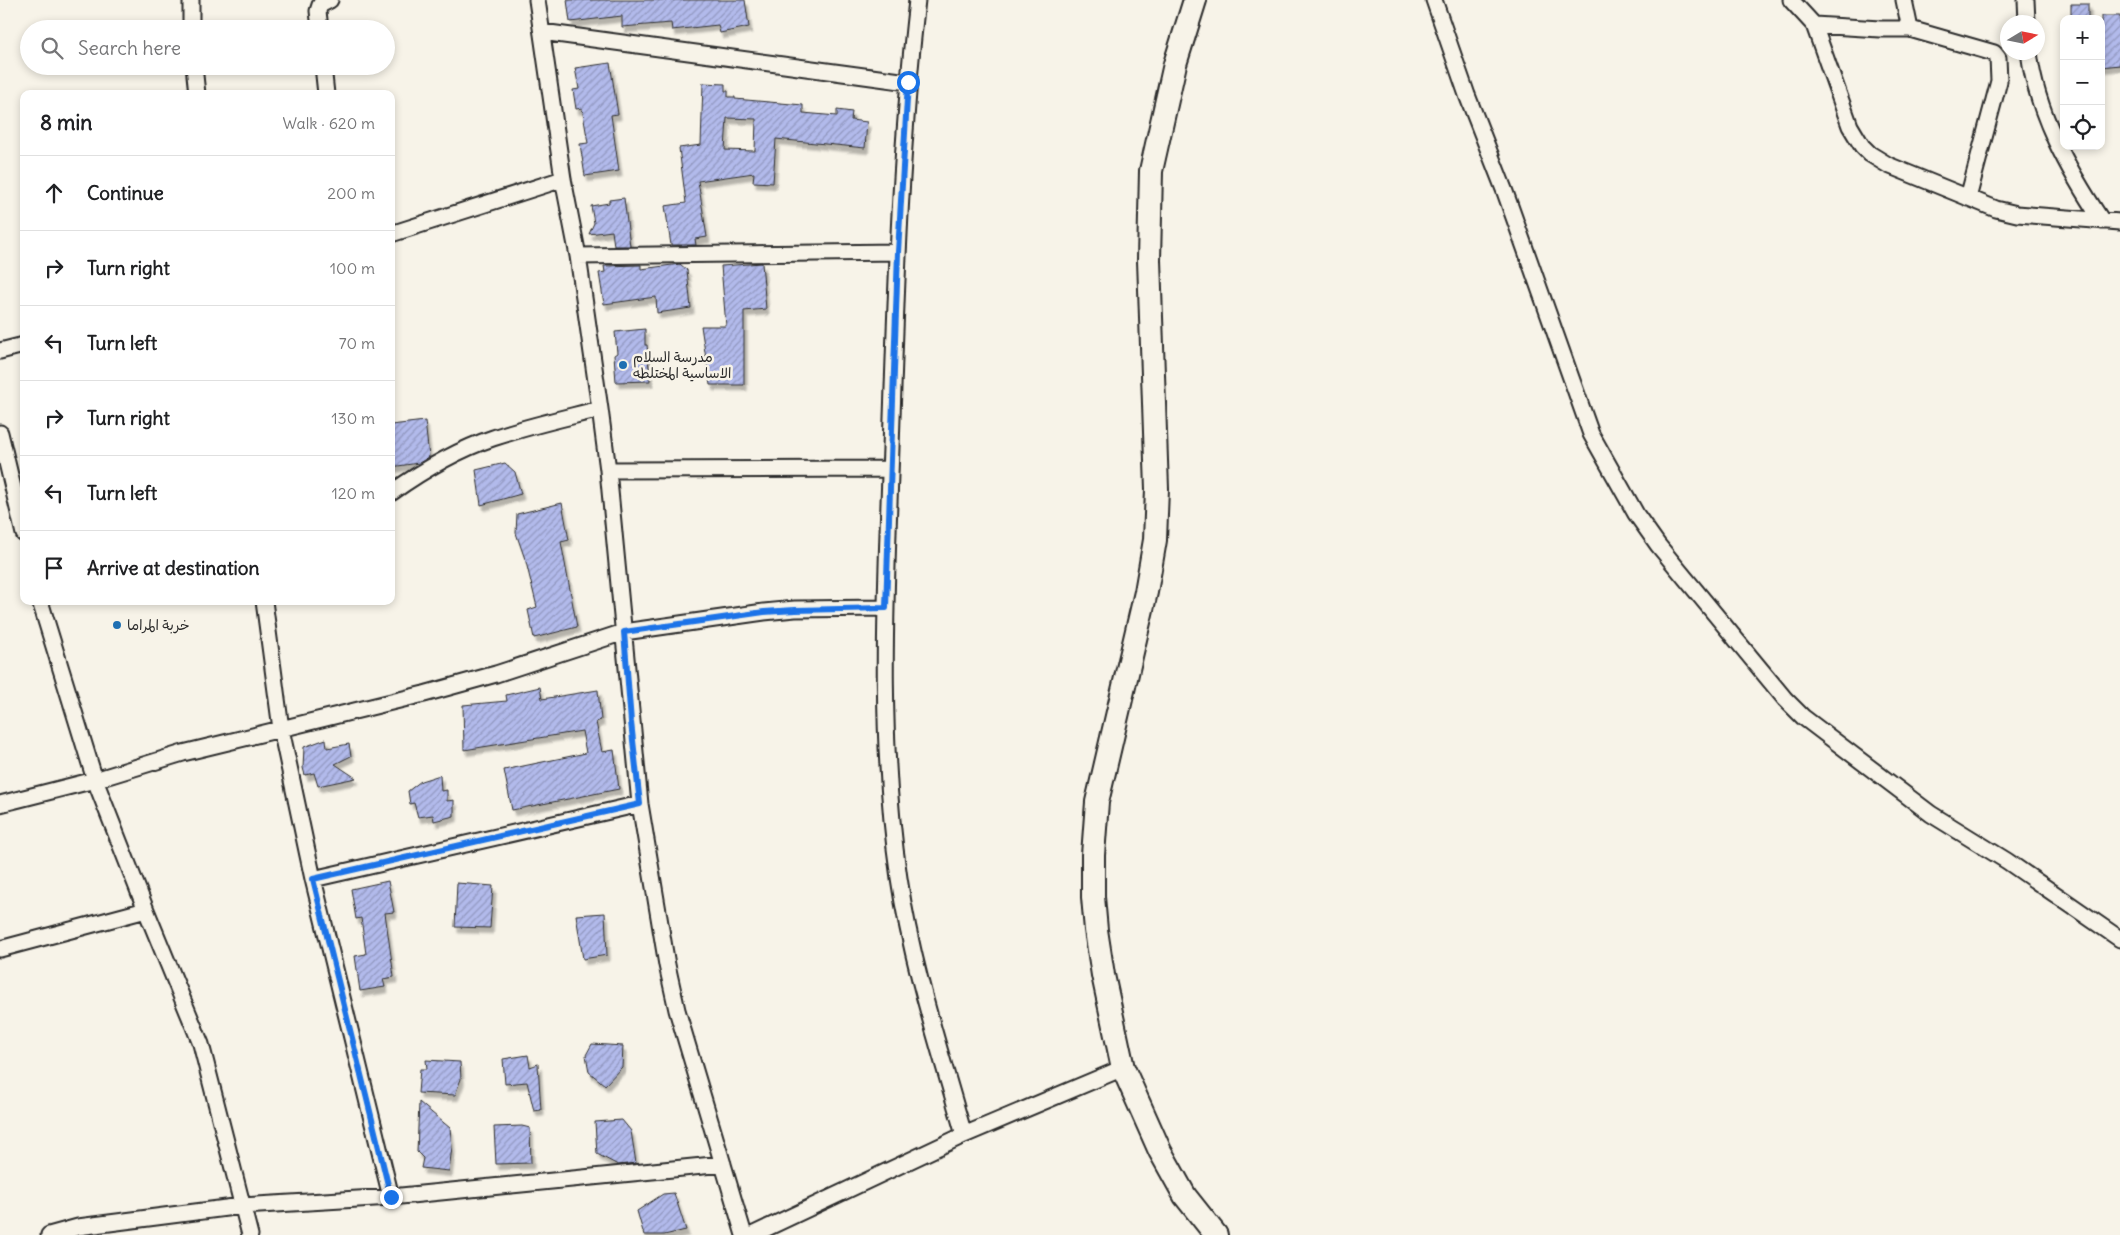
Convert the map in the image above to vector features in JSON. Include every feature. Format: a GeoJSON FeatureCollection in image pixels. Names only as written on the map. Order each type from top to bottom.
{"type":"FeatureCollection","features":[{"type":"Feature","properties":{"kind":"street"},"geometry":{"type":"LineString","coordinates":[[191,0],[191,20]]}},
{"type":"Feature","properties":{"kind":"street"},"geometry":{"type":"LineString","coordinates":[[319,20],[318,11],[320,5],[330,0]]}},
{"type":"Feature","properties":{"kind":"street"},"geometry":{"type":"LineString","coordinates":[[537,0],[563,179],[578,256],[608,470],[640,804],[677,1010],[744,1235]]}},
{"type":"Feature","properties":{"kind":"street"},"geometry":{"type":"LineString","coordinates":[[917,0],[908,82],[898,252],[890,469],[886,608],[889,782],[899,881],[908,931],[964,1135]]}},
{"type":"Feature","properties":{"kind":"street"},"geometry":{"type":"LineString","coordinates":[[1195,0],[1175,64],[1151,171],[1149,260],[1157,489],[1156,540],[1144,602],[1097,802],[1093,855],[1093,897],[1096,930],[1124,1068],[1160,1151],[1185,1196],[1216,1235]]}},
{"type":"Feature","properties":{"kind":"street"},"geometry":{"type":"LineString","coordinates":[[1434,0],[1584,417],[1609,467],[1658,545],[1802,717],[1931,814],[2007,861],[2120,939]]}},
{"type":"Feature","properties":{"kind":"street"},"geometry":{"type":"LineString","coordinates":[[1791,0],[1814,24],[1850,126],[1862,146],[1870,154],[1901,172],[2009,213],[2120,222]]}},
{"type":"Feature","properties":{"kind":"street"},"geometry":{"type":"LineString","coordinates":[[1904,0],[1910,29]]}},
{"type":"Feature","properties":{"kind":"street"},"geometry":{"type":"LineString","coordinates":[[2026,0],[2027,15]]}},
{"type":"Feature","properties":{"kind":"street"},"geometry":{"type":"LineString","coordinates":[[1814,24],[1880,29],[1910,29],[1994,53],[1998,58],[1999,81],[1968,198]]}},
{"type":"Feature","properties":{"kind":"street"},"geometry":{"type":"LineString","coordinates":[[542,32],[908,82]]}},
{"type":"Feature","properties":{"kind":"street"},"geometry":{"type":"LineString","coordinates":[[2030,60],[2037,95],[2060,148],[2079,187],[2102,221]]}},
{"type":"Feature","properties":{"kind":"street"},"geometry":{"type":"LineString","coordinates":[[195,75],[197,90]]}},
{"type":"Feature","properties":{"kind":"street"},"geometry":{"type":"LineString","coordinates":[[324,75],[326,90]]}},
{"type":"Feature","properties":{"kind":"street"},"geometry":{"type":"LineString","coordinates":[[395,233],[563,179]]}},
{"type":"Feature","properties":{"kind":"street"},"geometry":{"type":"LineString","coordinates":[[578,256],[898,252]]}},
{"type":"Feature","properties":{"kind":"street"},"geometry":{"type":"LineString","coordinates":[[0,352],[20,346]]}},
{"type":"Feature","properties":{"kind":"street"},"geometry":{"type":"LineString","coordinates":[[395,489],[467,448],[492,438],[600,409]]}},
{"type":"Feature","properties":{"kind":"street"},"geometry":{"type":"LineString","coordinates":[[0,433],[20,517]]}},
{"type":"Feature","properties":{"kind":"street"},"geometry":{"type":"LineString","coordinates":[[608,470],[890,469]]}},
{"type":"Feature","properties":{"kind":"street"},"geometry":{"type":"LineString","coordinates":[[41,605],[95,780],[201,1044],[250,1235]]}},
{"type":"Feature","properties":{"kind":"street"},"geometry":{"type":"LineString","coordinates":[[265,605],[281,729],[313,879],[391,1197]]}},
{"type":"Feature","properties":{"kind":"street"},"geometry":{"type":"LineString","coordinates":[[0,804],[95,780],[183,753],[496,674],[624,632],[764,612],[886,608]]}},
{"type":"Feature","properties":{"kind":"street"},"geometry":{"type":"LineString","coordinates":[[313,879],[640,804]]}},
{"type":"Feature","properties":{"kind":"street"},"geometry":{"type":"LineString","coordinates":[[0,950],[146,910]]}},
{"type":"Feature","properties":{"kind":"street"},"geometry":{"type":"LineString","coordinates":[[752,1235],[964,1135],[1124,1068]]}},
{"type":"Feature","properties":{"kind":"street"},"geometry":{"type":"LineString","coordinates":[[49,1235],[78,1227],[242,1206],[391,1197],[723,1164]]}},
{"type":"Feature","properties":{"kind":"building"},"geometry":{"type":"Polygon","coordinates":[[[567,0],[745,0],[749,27],[720,33],[718,25],[672,30],[671,23],[622,27],[622,16],[570,22],[567,0]]]}},
{"type":"Feature","properties":{"kind":"building"},"geometry":{"type":"Polygon","coordinates":[[[2071,4],[2088,4],[2088,15],[2071,15],[2071,4]]]}},
{"type":"Feature","properties":{"kind":"building"},"geometry":{"type":"Polygon","coordinates":[[[2105,16],[2120,16],[2120,65],[2105,67],[2105,16]]]}},
{"type":"Feature","properties":{"kind":"building"},"geometry":{"type":"Polygon","coordinates":[[[610,63],[618,114],[611,115],[619,171],[585,176],[580,144],[588,143],[582,108],[576,109],[573,90],[579,89],[575,68],[610,63]]]}},
{"type":"Feature","properties":{"kind":"building"},"geometry":{"type":"Polygon","coordinates":[[[703,83],[725,84],[725,91],[728,91],[728,97],[735,97],[735,99],[803,105],[803,113],[837,116],[837,110],[852,112],[851,120],[867,122],[865,148],[776,139],[773,183],[753,182],[754,173],[698,181],[707,237],[695,239],[696,245],[671,245],[665,206],[686,203],[679,148],[701,145],[703,83]],[[727,118],[725,150],[755,151],[756,119],[727,118]]]}},
{"type":"Feature","properties":{"kind":"building"},"geometry":{"type":"Polygon","coordinates":[[[624,198],[630,246],[614,246],[612,231],[589,234],[594,223],[591,206],[609,203],[609,200],[624,198]]]}},
{"type":"Feature","properties":{"kind":"building"},"geometry":{"type":"Polygon","coordinates":[[[762,263],[766,309],[744,311],[744,385],[710,385],[701,326],[726,326],[721,266],[762,263]]]}},
{"type":"Feature","properties":{"kind":"building"},"geometry":{"type":"Polygon","coordinates":[[[680,264],[687,270],[691,308],[657,313],[656,297],[604,304],[599,273],[605,272],[604,266],[641,265],[641,269],[680,264]]]}},
{"type":"Feature","properties":{"kind":"building"},"geometry":{"type":"Polygon","coordinates":[[[645,329],[645,345],[647,345],[650,381],[616,382],[614,355],[617,353],[615,332],[645,329]]]}},
{"type":"Feature","properties":{"kind":"building"},"geometry":{"type":"Polygon","coordinates":[[[425,421],[429,457],[419,463],[395,466],[395,425],[425,421]]]}},
{"type":"Feature","properties":{"kind":"building"},"geometry":{"type":"Polygon","coordinates":[[[505,463],[515,472],[521,494],[481,505],[476,470],[505,463]]]}},
{"type":"Feature","properties":{"kind":"building"},"geometry":{"type":"Polygon","coordinates":[[[562,503],[569,540],[561,542],[577,627],[534,638],[528,610],[537,607],[526,562],[516,533],[517,514],[562,503]]]}},
{"type":"Feature","properties":{"kind":"building"},"geometry":{"type":"Polygon","coordinates":[[[540,687],[542,699],[598,690],[601,720],[596,722],[602,752],[614,750],[619,789],[512,810],[504,770],[586,753],[582,731],[464,750],[463,705],[507,701],[506,695],[540,687]]]}},
{"type":"Feature","properties":{"kind":"building"},"geometry":{"type":"Polygon","coordinates":[[[326,739],[327,748],[349,744],[351,756],[335,764],[356,778],[318,786],[314,773],[305,775],[303,768],[304,747],[326,739]]]}},
{"type":"Feature","properties":{"kind":"building"},"geometry":{"type":"Polygon","coordinates":[[[440,775],[441,791],[447,790],[447,801],[454,800],[454,816],[434,821],[433,815],[418,817],[414,803],[410,804],[408,791],[421,781],[440,775]]]}},
{"type":"Feature","properties":{"kind":"building"},"geometry":{"type":"Polygon","coordinates":[[[388,881],[394,912],[385,913],[394,977],[383,979],[385,987],[360,991],[355,956],[366,954],[361,918],[356,919],[351,889],[388,881]]]}},
{"type":"Feature","properties":{"kind":"building"},"geometry":{"type":"Polygon","coordinates":[[[457,883],[493,886],[490,928],[455,927],[457,883]]]}},
{"type":"Feature","properties":{"kind":"building"},"geometry":{"type":"Polygon","coordinates":[[[605,913],[607,955],[583,959],[576,915],[605,913]]]}},
{"type":"Feature","properties":{"kind":"building"},"geometry":{"type":"Polygon","coordinates":[[[592,1044],[623,1046],[622,1067],[605,1085],[589,1072],[586,1055],[592,1044]]]}},
{"type":"Feature","properties":{"kind":"building"},"geometry":{"type":"Polygon","coordinates":[[[528,1055],[530,1067],[538,1064],[541,1110],[534,1111],[527,1082],[505,1084],[503,1059],[528,1055]]]}},
{"type":"Feature","properties":{"kind":"building"},"geometry":{"type":"Polygon","coordinates":[[[426,1060],[460,1062],[461,1079],[455,1095],[418,1093],[420,1069],[427,1069],[426,1060]]]}},
{"type":"Feature","properties":{"kind":"building"},"geometry":{"type":"Polygon","coordinates":[[[419,1102],[450,1128],[452,1147],[449,1171],[421,1168],[423,1158],[417,1152],[419,1102]]]}},
{"type":"Feature","properties":{"kind":"building"},"geometry":{"type":"Polygon","coordinates":[[[622,1120],[631,1131],[636,1163],[618,1165],[597,1154],[595,1122],[622,1120]]]}},
{"type":"Feature","properties":{"kind":"building"},"geometry":{"type":"Polygon","coordinates":[[[522,1126],[530,1128],[531,1163],[496,1164],[494,1127],[522,1126]]]}},
{"type":"Feature","properties":{"kind":"building"},"geometry":{"type":"Polygon","coordinates":[[[674,1193],[686,1230],[664,1235],[644,1235],[637,1211],[663,1194],[674,1193]]]}},
{"type":"Feature","properties":{"kind":"place","name":"مدرسة السلام الاساسية المختلطه"},"geometry":{"type":"Point","coordinates":[623,365]}},
{"type":"Feature","properties":{"kind":"place","name":"خربة المراما"},"geometry":{"type":"Point","coordinates":[117,625]}},
{"type":"Feature","properties":{"kind":"route"},"geometry":{"type":"LineString","coordinates":[[391,1197],[313,879],[640,804],[624,632],[764,612],[886,608],[898,252],[908,82]]}}]}
